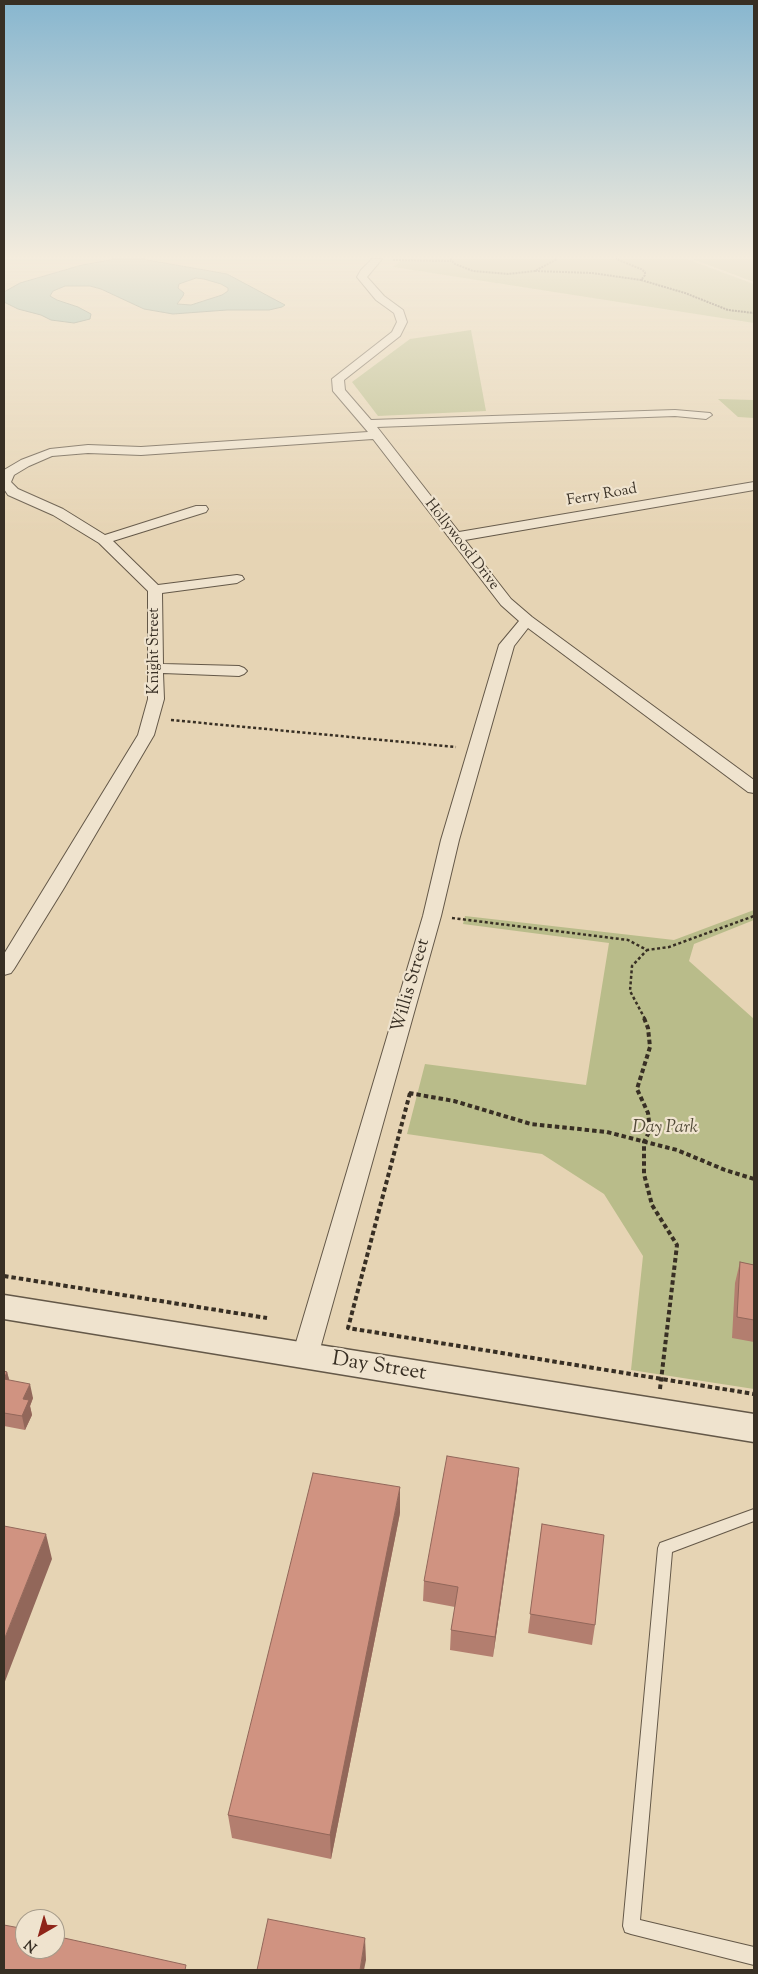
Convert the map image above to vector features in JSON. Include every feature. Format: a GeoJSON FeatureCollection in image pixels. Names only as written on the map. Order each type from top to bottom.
{"type":"FeatureCollection","features":[{"type":"Feature","properties":{"kind":"street","name":"Hollywood Drive"},"geometry":{"type":"LineString","coordinates":[[374,351],[338,379],[339,391],[506,602],[527,620],[754,788]]}},
{"type":"Feature","properties":{"kind":"street"},"geometry":{"type":"LineString","coordinates":[[371,430],[665,413],[706,415]]}},
{"type":"Feature","properties":{"kind":"street","name":"Knight Street"},"geometry":{"type":"LineString","coordinates":[[4,968],[56,888],[146,735],[156,699],[155,590],[104,540],[58,512],[13,492],[5,482],[8,473],[25,463],[50,453],[88,448],[141,451],[371,430]]}},
{"type":"Feature","properties":{"kind":"street","name":"Ferry Road"},"geometry":{"type":"LineString","coordinates":[[456,537],[752,489]]}},
{"type":"Feature","properties":{"kind":"street"},"geometry":{"type":"LineString","coordinates":[[104,540],[201,510]]}},
{"type":"Feature","properties":{"kind":"street"},"geometry":{"type":"LineString","coordinates":[[155,590],[237,579]]}},
{"type":"Feature","properties":{"kind":"street","name":"Willis Street"},"geometry":{"type":"LineString","coordinates":[[305,1356],[432,916],[450,840],[507,645],[527,620]]}},
{"type":"Feature","properties":{"kind":"street"},"geometry":{"type":"LineString","coordinates":[[155,668],[239,671]]}},
{"type":"Feature","properties":{"kind":"street","name":"Day Street"},"geometry":{"type":"LineString","coordinates":[[4,1307],[754,1428]]}},
{"type":"Feature","properties":{"kind":"lane"},"geometry":{"type":"LineString","coordinates":[[754,1515],[665,1548],[631,1926],[754,1956]]}},
{"type":"Feature","properties":{"kind":"path"},"geometry":{"type":"LineString","coordinates":[[150,718],[477,749]]}},
{"type":"Feature","properties":{"kind":"path"},"geometry":{"type":"LineString","coordinates":[[432,916],[628,940],[647,950],[669,947],[754,916]]}},
{"type":"Feature","properties":{"kind":"path"},"geometry":{"type":"LineString","coordinates":[[647,950],[632,966],[630,991],[641,1009],[648,1028],[650,1047],[637,1089],[648,1113],[650,1130],[644,1142],[644,1174],[652,1205],[677,1244],[657,1413]]}},
{"type":"Feature","properties":{"kind":"path"},"geometry":{"type":"LineString","coordinates":[[383,1087],[454,1101],[531,1124],[607,1132],[676,1150],[725,1170],[754,1179]]}},
{"type":"Feature","properties":{"kind":"path"},"geometry":{"type":"LineString","coordinates":[[410,1093],[348,1328],[754,1394]]}},
{"type":"Feature","properties":{"kind":"path"},"geometry":{"type":"LineString","coordinates":[[4,1276],[268,1318]]}},
{"type":"Feature","properties":{"kind":"green space"},"geometry":{"type":"Polygon","coordinates":[[[394,351],[475,351],[486,411],[378,416],[352,382],[394,351]]]}},
{"type":"Feature","properties":{"kind":"green space"},"geometry":{"type":"Polygon","coordinates":[[[718,399],[754,400],[754,418],[738,417],[718,399]]]}},
{"type":"Feature","properties":{"kind":"green space","name":"Day Park"},"geometry":{"type":"Polygon","coordinates":[[[754,910],[754,920],[694,944],[689,961],[754,1019],[754,1389],[631,1370],[643,1256],[604,1194],[542,1154],[407,1134],[425,1064],[586,1085],[609,943],[463,924],[465,916],[674,940],[754,910]]]}},
{"type":"Feature","properties":{"kind":"building"},"geometry":{"type":"Polygon","coordinates":[[[740,1262],[754,1265],[754,1320],[737,1317],[740,1262]]]}},
{"type":"Feature","properties":{"kind":"building"},"geometry":{"type":"Polygon","coordinates":[[[4,1379],[30,1384],[23,1399],[29,1400],[22,1416],[4,1413],[4,1379]]]}},
{"type":"Feature","properties":{"kind":"building"},"geometry":{"type":"Polygon","coordinates":[[[447,1456],[519,1468],[495,1637],[451,1630],[458,1587],[424,1581],[447,1456]]]}},
{"type":"Feature","properties":{"kind":"building"},"geometry":{"type":"Polygon","coordinates":[[[313,1473],[400,1487],[330,1835],[228,1815],[313,1473]]]}},
{"type":"Feature","properties":{"kind":"building"},"geometry":{"type":"Polygon","coordinates":[[[542,1524],[604,1535],[595,1625],[530,1614],[542,1524]]]}},
{"type":"Feature","properties":{"kind":"building"},"geometry":{"type":"Polygon","coordinates":[[[4,1526],[46,1534],[4,1640],[4,1526]]]}},
{"type":"Feature","properties":{"kind":"building"},"geometry":{"type":"Polygon","coordinates":[[[268,1919],[365,1938],[360,1970],[257,1970],[268,1919]]]}},
{"type":"Feature","properties":{"kind":"building"},"geometry":{"type":"Polygon","coordinates":[[[4,1925],[15,1927],[15,1959],[65,1959],[65,1938],[186,1965],[185,1970],[4,1970],[4,1925]]]}}]}
